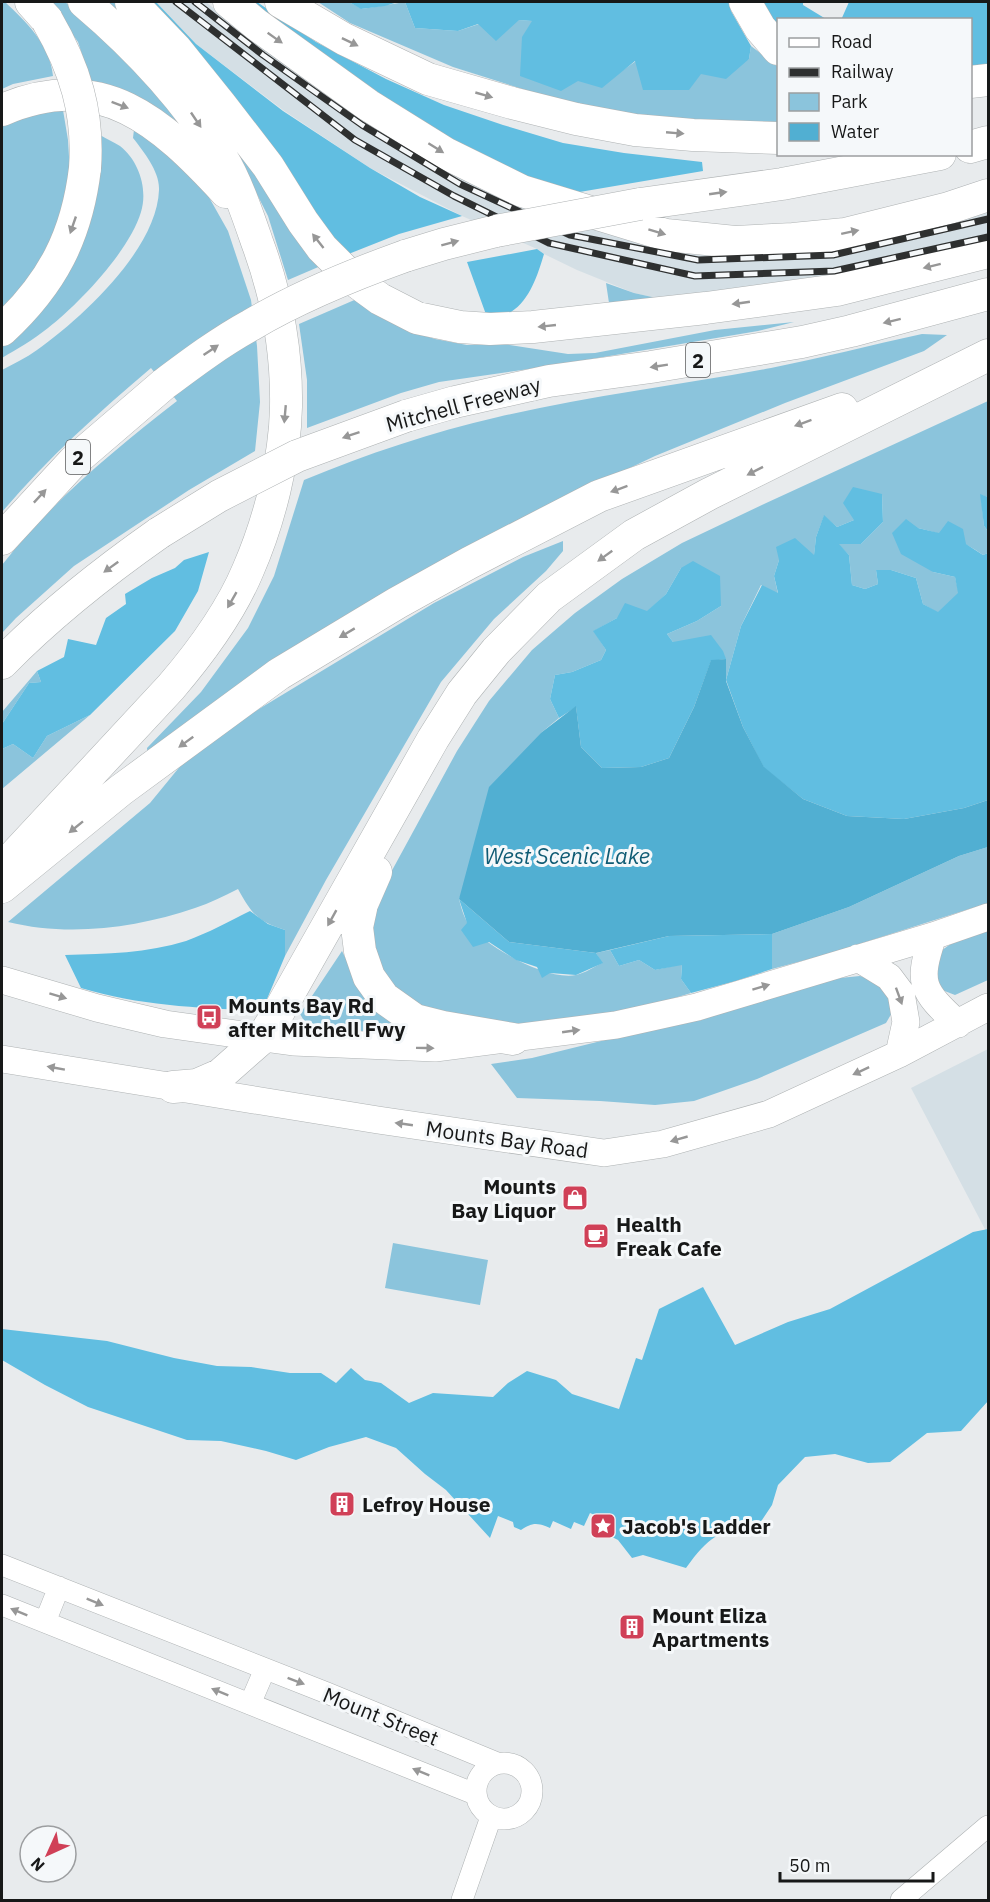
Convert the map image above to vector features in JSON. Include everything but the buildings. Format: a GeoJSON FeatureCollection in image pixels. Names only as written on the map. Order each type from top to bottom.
{"type":"FeatureCollection","features":[{"type":"Feature","properties":{"kind":"highway"},"geometry":{"type":"LineString","coordinates":[[2,868],[171,687],[201,650],[222,618],[248,572],[265,525],[281,455],[286,407],[283,356],[276,306],[264,260],[248,216],[223,160],[183,101],[121,34],[84,2]]}},
{"type":"Feature","properties":{"kind":"highway"},"geometry":{"type":"LineString","coordinates":[[131,2],[176,49],[221,105],[268,166],[322,248],[354,280],[380,299],[417,318],[460,327],[523,328],[706,308],[837,290],[988,252]]}},
{"type":"Feature","properties":{"kind":"highway"},"geometry":{"type":"LineString","coordinates":[[230,2],[257,25],[368,105],[445,153],[522,191],[666,235],[735,242],[845,234],[949,208],[988,195]]}},
{"type":"Feature","properties":{"kind":"highway"},"geometry":{"type":"LineString","coordinates":[[281,2],[344,39],[428,79],[512,103],[576,119],[635,130],[777,138]]}},
{"type":"Feature","properties":{"kind":"highway"},"geometry":{"type":"LineString","coordinates":[[745,2],[760,28],[777,48]]}},
{"type":"Feature","properties":{"kind":"highway"},"geometry":{"type":"LineString","coordinates":[[2,330],[34,297],[63,251],[80,206],[85,168],[87,143],[82,103],[69,62],[39,11]]}},
{"type":"Feature","properties":{"kind":"highway"},"geometry":{"type":"LineString","coordinates":[[972,82],[988,80]]}},
{"type":"Feature","properties":{"kind":"highway"},"geometry":{"type":"LineString","coordinates":[[2,110],[31,99],[71,95],[110,101],[128,108],[150,120],[176,141],[248,216]]}},
{"type":"Feature","properties":{"kind":"highway"},"geometry":{"type":"LineString","coordinates":[[972,127],[988,123]]}},
{"type":"Feature","properties":{"kind":"highway"},"geometry":{"type":"LineString","coordinates":[[972,146],[988,142]]}},
{"type":"Feature","properties":{"kind":"highway","name":"2"},"geometry":{"type":"LineString","coordinates":[[2,539],[73,462],[164,384],[223,342],[273,312],[329,285],[405,256],[496,231],[640,204],[782,184],[929,156]]}},
{"type":"Feature","properties":{"kind":"highway","name":"Mitchell Freeway"},"geometry":{"type":"LineString","coordinates":[[2,663],[89,583],[159,533],[219,496],[297,456],[406,416],[455,402],[540,383],[802,342],[886,323],[988,294]]}},
{"type":"Feature","properties":{"kind":"highway"},"geometry":{"type":"LineString","coordinates":[[173,1087],[197,1085],[220,1075],[262,1038],[433,739],[462,693],[496,651],[549,597],[634,535],[709,494],[982,358]]}},
{"type":"Feature","properties":{"kind":"highway"},"geometry":{"type":"LineString","coordinates":[[2,887],[121,790],[279,674],[469,563],[599,496],[982,358]]}},
{"type":"Feature","properties":{"kind":"highway"},"geometry":{"type":"LineString","coordinates":[[433,739],[362,904],[357,927],[360,951],[369,977],[384,998],[415,1020],[513,1039]]}},
{"type":"Feature","properties":{"kind":"main road"},"geometry":{"type":"LineString","coordinates":[[2,980],[97,1008],[165,1024],[293,1042],[435,1048],[616,1025],[697,1007],[933,936],[988,917]]}},
{"type":"Feature","properties":{"kind":"main road"},"geometry":{"type":"LineString","coordinates":[[933,936],[925,961],[924,982],[936,1003],[958,1024]]}},
{"type":"Feature","properties":{"kind":"main road"},"geometry":{"type":"LineString","coordinates":[[858,958],[889,977],[901,993],[906,1022],[899,1054]]}},
{"type":"Feature","properties":{"kind":"main road","name":"Mounts Bay Road"},"geometry":{"type":"LineString","coordinates":[[2,1059],[378,1120],[604,1153],[663,1144],[768,1114],[899,1054],[988,1007]]}},
{"type":"Feature","properties":{"kind":"street","name":"Mount Street"},"geometry":{"type":"LineString","coordinates":[[2,1565],[497,1763]]}},
{"type":"Feature","properties":{"kind":"street"},"geometry":{"type":"LineString","coordinates":[[45,1622],[59,1587]]}},
{"type":"Feature","properties":{"kind":"street","name":"Mount Street"},"geometry":{"type":"LineString","coordinates":[[2,1605],[475,1794]]}},
{"type":"Feature","properties":{"kind":"street"},"geometry":{"type":"LineString","coordinates":[[250,1704],[265,1669]]}},
{"type":"Feature","properties":{"kind":"street"},"geometry":{"type":"LineString","coordinates":[[497,1763],[509,1763],[520,1768],[528,1776],[532,1788],[531,1799],[525,1810],[515,1818],[503,1820],[490,1817],[483,1811],[477,1803],[475,1794],[480,1774],[497,1763]]}},
{"type":"Feature","properties":{"kind":"street"},"geometry":{"type":"LineString","coordinates":[[462,1900],[490,1817]]}},
{"type":"Feature","properties":{"kind":"street"},"geometry":{"type":"LineString","coordinates":[[901,1900],[988,1826]]}},
{"type":"Feature","properties":{"kind":"shaded area"},"geometry":{"type":"Polygon","coordinates":[[[144,2],[156,2],[196,44],[283,111],[370,168],[420,197],[462,216],[399,234],[346,255],[144,2]]]}},
{"type":"Feature","properties":{"kind":"shaded area"},"geometry":{"type":"Polygon","coordinates":[[[156,2],[206,2],[244,33],[515,200],[612,235],[641,240],[988,208],[988,243],[924,261],[670,301],[634,293],[577,270],[537,249],[462,216],[370,168],[283,110],[196,44],[156,2]]]}},
{"type":"Feature","properties":{"kind":"shaded area"},"geometry":{"type":"Polygon","coordinates":[[[240,2],[257,2],[316,42],[386,79],[444,105],[563,143],[702,162],[703,171],[562,195],[491,171],[240,2]]]}},
{"type":"Feature","properties":{"kind":"shaded area"},"geometry":{"type":"Polygon","coordinates":[[[349,2],[398,2],[361,9],[349,2]]]}},
{"type":"Feature","properties":{"kind":"shaded area"},"geometry":{"type":"Polygon","coordinates":[[[405,2],[729,2],[731,11],[751,46],[749,59],[726,79],[701,74],[689,90],[643,90],[635,61],[602,88],[578,81],[561,91],[520,76],[522,37],[532,21],[519,20],[496,41],[478,24],[458,31],[415,28],[405,2]]]}},
{"type":"Feature","properties":{"kind":"shaded area"},"geometry":{"type":"Polygon","coordinates":[[[761,2],[803,2],[803,5],[824,18],[777,18],[777,30],[761,2]]]}},
{"type":"Feature","properties":{"kind":"shaded area"},"geometry":{"type":"Polygon","coordinates":[[[849,2],[988,2],[988,68],[972,72],[972,18],[842,18],[849,2]]]}},
{"type":"Feature","properties":{"kind":"shaded area"},"geometry":{"type":"Polygon","coordinates":[[[537,249],[544,254],[528,294],[509,314],[488,320],[467,262],[537,249]]]}},
{"type":"Feature","properties":{"kind":"shaded area"},"geometry":{"type":"Polygon","coordinates":[[[853,487],[882,494],[883,522],[861,544],[839,544],[849,555],[852,585],[865,589],[878,584],[876,570],[891,570],[916,578],[923,604],[938,612],[958,593],[955,577],[933,572],[901,554],[892,533],[906,519],[918,528],[939,533],[948,521],[963,529],[966,544],[983,555],[988,553],[988,800],[964,808],[904,819],[847,816],[803,799],[764,768],[743,727],[726,680],[741,626],[762,585],[778,593],[774,576],[779,560],[776,547],[795,538],[814,555],[816,537],[824,515],[837,527],[854,520],[843,503],[853,487]]]}},
{"type":"Feature","properties":{"kind":"shaded area"},"geometry":{"type":"Polygon","coordinates":[[[980,494],[988,497],[988,531],[984,526],[980,494]]]}},
{"type":"Feature","properties":{"kind":"shaded area"},"geometry":{"type":"Polygon","coordinates":[[[209,552],[198,591],[175,631],[90,715],[47,736],[33,758],[13,744],[2,749],[2,724],[29,683],[41,682],[37,671],[64,657],[68,639],[96,645],[106,618],[126,604],[125,594],[175,568],[184,560],[209,552]]]}},
{"type":"Feature","properties":{"kind":"shaded area"},"geometry":{"type":"Polygon","coordinates":[[[693,561],[720,576],[721,606],[697,621],[667,634],[673,642],[711,635],[726,659],[711,661],[694,707],[669,758],[641,767],[602,768],[581,747],[576,707],[559,718],[550,699],[555,675],[572,672],[601,660],[606,650],[593,631],[617,618],[625,603],[647,611],[666,594],[681,568],[693,561]]]}},
{"type":"Feature","properties":{"kind":"shaded area"},"geometry":{"type":"Polygon","coordinates":[[[459,899],[509,942],[596,953],[603,963],[576,975],[550,973],[542,978],[537,967],[516,960],[489,942],[473,947],[461,930],[467,923],[459,899]]]}},
{"type":"Feature","properties":{"kind":"shaded area"},"geometry":{"type":"Polygon","coordinates":[[[250,911],[268,924],[285,930],[285,956],[262,1011],[148,1002],[81,988],[65,955],[127,952],[172,945],[186,941],[250,911]]]}},
{"type":"Feature","properties":{"kind":"shaded area"},"geometry":{"type":"Polygon","coordinates":[[[772,934],[772,969],[691,993],[681,979],[682,965],[655,970],[639,960],[619,966],[610,950],[669,936],[772,934]]]}},
{"type":"Feature","properties":{"kind":"shaded area"},"geometry":{"type":"Polygon","coordinates":[[[988,1049],[988,1233],[987,1233],[911,1088],[988,1049]]]}},
{"type":"Feature","properties":{"kind":"shaded area"},"geometry":{"type":"Polygon","coordinates":[[[988,1229],[988,1401],[961,1431],[927,1433],[890,1462],[868,1463],[835,1454],[805,1457],[778,1485],[772,1505],[760,1523],[735,1528],[717,1536],[702,1548],[686,1568],[643,1555],[632,1558],[618,1540],[610,1536],[615,1524],[590,1513],[584,1526],[574,1522],[571,1529],[553,1521],[550,1528],[536,1524],[521,1530],[514,1527],[513,1522],[498,1516],[490,1538],[446,1490],[396,1448],[366,1437],[329,1447],[296,1460],[221,1441],[187,1440],[88,1407],[2,1360],[2,1329],[107,1341],[217,1366],[251,1367],[290,1373],[321,1373],[336,1383],[351,1368],[365,1380],[381,1383],[409,1403],[433,1393],[493,1397],[508,1383],[527,1371],[556,1380],[572,1394],[619,1409],[636,1358],[642,1360],[659,1309],[703,1287],[735,1345],[788,1322],[830,1309],[973,1232],[988,1229]]]}},
{"type":"Feature","properties":{"kind":"green space"},"geometry":{"type":"Polygon","coordinates":[[[2,2],[5,2],[36,34],[47,54],[53,76],[13,84],[2,89],[2,2]]]}},
{"type":"Feature","properties":{"kind":"green space"},"geometry":{"type":"Polygon","coordinates":[[[49,2],[65,2],[119,46],[213,162],[93,88],[78,42],[49,2]]]}},
{"type":"Feature","properties":{"kind":"green space"},"geometry":{"type":"Polygon","coordinates":[[[104,2],[119,2],[179,66],[323,265],[288,280],[268,216],[244,169],[104,2]]]}},
{"type":"Feature","properties":{"kind":"green space"},"geometry":{"type":"Polygon","coordinates":[[[318,2],[349,2],[362,9],[405,2],[415,28],[458,31],[479,24],[533,21],[578,81],[619,73],[636,61],[701,74],[749,59],[751,46],[777,66],[777,125],[642,118],[554,99],[453,67],[350,23],[318,2]]]}},
{"type":"Feature","properties":{"kind":"green space"},"geometry":{"type":"Polygon","coordinates":[[[62,104],[68,140],[70,173],[62,212],[41,264],[2,312],[2,123],[62,104]]]}},
{"type":"Feature","properties":{"kind":"green space"},"geometry":{"type":"Polygon","coordinates":[[[135,121],[206,192],[228,231],[251,300],[257,346],[260,402],[255,451],[189,490],[74,566],[2,633],[2,565],[62,498],[130,438],[177,401],[151,368],[74,437],[2,512],[2,370],[37,350],[95,301],[131,258],[155,213],[159,183],[150,162],[133,138],[135,121]]]}},
{"type":"Feature","properties":{"kind":"green space"},"geometry":{"type":"Polygon","coordinates":[[[100,135],[127,152],[137,167],[142,185],[143,203],[135,227],[115,259],[74,305],[42,332],[2,358],[2,347],[19,334],[73,263],[90,223],[97,193],[100,135]]]}},
{"type":"Feature","properties":{"kind":"green space"},"geometry":{"type":"Polygon","coordinates":[[[606,283],[634,293],[670,301],[609,303],[606,283]]]}},
{"type":"Feature","properties":{"kind":"green space"},"geometry":{"type":"Polygon","coordinates":[[[359,298],[408,330],[435,339],[467,345],[503,344],[568,354],[595,353],[715,330],[794,322],[758,331],[439,382],[401,393],[307,428],[307,380],[299,324],[359,298]]]}},
{"type":"Feature","properties":{"kind":"green space"},"geometry":{"type":"Polygon","coordinates":[[[922,334],[947,335],[924,351],[785,403],[655,456],[531,515],[148,758],[147,748],[201,692],[248,628],[274,576],[304,480],[400,444],[498,417],[771,368],[922,334]]]}},
{"type":"Feature","properties":{"kind":"green space"},"geometry":{"type":"Polygon","coordinates":[[[988,401],[988,497],[981,495],[984,526],[988,531],[988,553],[983,555],[952,538],[918,528],[933,572],[955,577],[959,593],[938,613],[923,604],[916,578],[891,570],[876,570],[878,584],[865,589],[852,585],[849,555],[838,544],[861,544],[883,522],[882,494],[854,520],[837,527],[824,516],[816,537],[814,556],[779,560],[774,576],[778,594],[761,585],[741,626],[726,680],[726,659],[673,642],[667,634],[697,621],[721,606],[681,568],[666,594],[647,612],[617,618],[594,631],[606,650],[601,660],[572,672],[555,675],[550,699],[559,718],[542,732],[459,899],[464,916],[469,925],[489,943],[534,968],[550,973],[576,975],[602,963],[596,953],[610,950],[619,966],[639,960],[655,970],[682,964],[681,979],[691,993],[658,1003],[566,1022],[493,1027],[408,1003],[389,984],[375,957],[371,933],[377,898],[457,751],[489,701],[532,650],[575,613],[622,579],[682,543],[988,401]]]}},
{"type":"Feature","properties":{"kind":"green space"},"geometry":{"type":"Polygon","coordinates":[[[563,541],[563,551],[546,571],[494,619],[441,682],[326,880],[285,956],[285,930],[256,916],[238,889],[195,908],[126,925],[55,929],[8,922],[150,803],[182,764],[249,715],[434,603],[523,557],[563,541]]]}},
{"type":"Feature","properties":{"kind":"green space"},"geometry":{"type":"Polygon","coordinates":[[[37,671],[41,682],[29,683],[2,724],[2,712],[37,671]]]}},
{"type":"Feature","properties":{"kind":"green space"},"geometry":{"type":"Polygon","coordinates":[[[90,715],[2,789],[2,749],[13,744],[33,758],[47,736],[90,715]]]}},
{"type":"Feature","properties":{"kind":"green space"},"geometry":{"type":"Polygon","coordinates":[[[988,847],[988,903],[828,954],[772,969],[772,934],[849,907],[959,856],[988,847]]]}},
{"type":"Feature","properties":{"kind":"green space"},"geometry":{"type":"Polygon","coordinates":[[[988,930],[988,980],[955,995],[942,990],[933,977],[938,953],[952,943],[988,930]]]}},
{"type":"Feature","properties":{"kind":"green space"},"geometry":{"type":"Polygon","coordinates":[[[342,951],[359,985],[432,1040],[309,1029],[300,1014],[342,951]]]}},
{"type":"Feature","properties":{"kind":"green space"},"geometry":{"type":"Polygon","coordinates":[[[860,976],[875,981],[887,991],[893,1011],[886,1023],[757,1079],[694,1101],[655,1105],[517,1098],[491,1064],[532,1058],[674,1023],[840,978],[860,976]]]}},
{"type":"Feature","properties":{"kind":"green space"},"geometry":{"type":"Polygon","coordinates":[[[393,1243],[488,1260],[480,1305],[385,1288],[393,1243]]]}},
{"type":"Feature","properties":{"kind":"water","name":"West Scenic Lake"},"geometry":{"type":"Polygon","coordinates":[[[726,659],[726,681],[743,727],[764,767],[803,799],[847,816],[904,819],[964,808],[988,800],[988,847],[959,856],[849,907],[772,934],[669,936],[596,953],[509,942],[459,899],[489,787],[542,732],[576,706],[581,747],[602,768],[641,767],[669,758],[694,707],[711,660],[726,659]]]}},
{"type":"Feature","properties":{"kind":"railway"},"geometry":{"type":"LineString","coordinates":[[176,2],[355,140],[454,196],[549,243],[695,276],[834,271],[988,237]]}},
{"type":"Feature","properties":{"kind":"railway"},"geometry":{"type":"LineString","coordinates":[[195,2],[263,55],[362,125],[460,184],[570,235],[698,260],[833,255],[988,219]]}},
{"type":"Feature","properties":{"kind":"place","name":"Mounts Bay Rd after Mitchell Fwy"},"geometry":{"type":"Point","coordinates":[209,1017]}},
{"type":"Feature","properties":{"kind":"place","name":"Mounts Bay Liquor"},"geometry":{"type":"Point","coordinates":[575,1198]}},
{"type":"Feature","properties":{"kind":"place","name":"Health Freak Cafe"},"geometry":{"type":"Point","coordinates":[596,1236]}},
{"type":"Feature","properties":{"kind":"place","name":"Lefroy House"},"geometry":{"type":"Point","coordinates":[342,1504]}},
{"type":"Feature","properties":{"kind":"place","name":"Jacob's Ladder"},"geometry":{"type":"Point","coordinates":[603,1526]}},
{"type":"Feature","properties":{"kind":"place","name":"Mount Eliza Apartments"},"geometry":{"type":"Point","coordinates":[632,1627]}}]}
